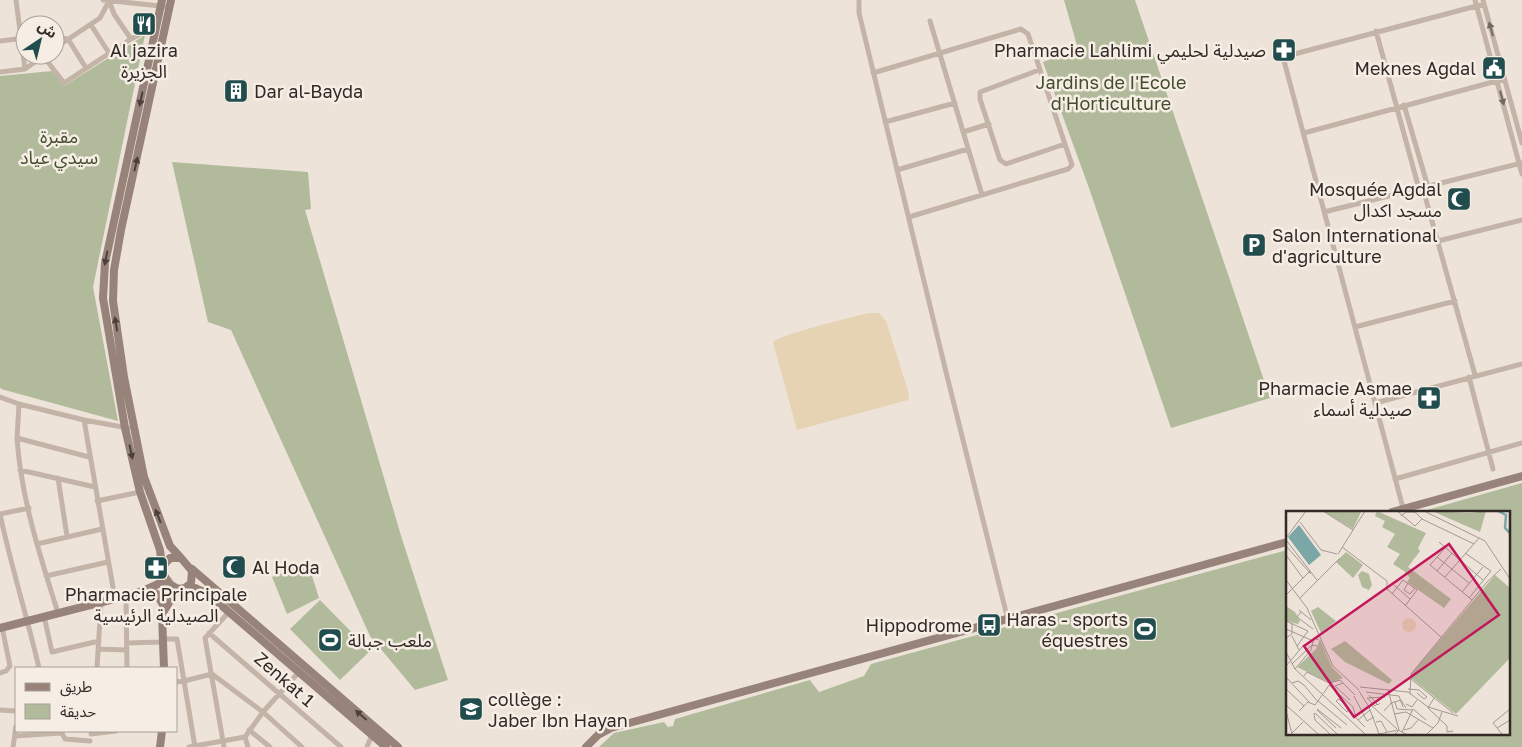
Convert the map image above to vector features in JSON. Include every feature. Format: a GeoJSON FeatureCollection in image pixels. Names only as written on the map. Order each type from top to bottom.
{"type":"FeatureCollection","features":[{"type":"Feature","properties":{"kind":"main road"},"geometry":{"type":"LineString","coordinates":[[161,3],[112,229],[102,289],[125,428],[140,492],[157,540],[162,568],[167,581],[174,588],[202,590],[298,672],[373,731],[398,747]]}},
{"type":"Feature","properties":{"kind":"main road"},"geometry":{"type":"LineString","coordinates":[[171,3],[121,230],[112,282],[112,301],[120,350],[148,492],[170,546],[181,558],[373,731],[386,747]]}},
{"type":"Feature","properties":{"kind":"main road"},"geometry":{"type":"LineString","coordinates":[[112,229],[121,230]]}},
{"type":"Feature","properties":{"kind":"main road"},"geometry":{"type":"LineString","coordinates":[[112,352],[120,350]]}},
{"type":"Feature","properties":{"kind":"main road"},"geometry":{"type":"LineString","coordinates":[[1395,511],[1522,476]]}},
{"type":"Feature","properties":{"kind":"main road"},"geometry":{"type":"LineString","coordinates":[[586,747],[598,735],[611,728],[1286,542]]}},
{"type":"Feature","properties":{"kind":"main road"},"geometry":{"type":"LineString","coordinates":[[146,590],[170,558],[181,558]]}},
{"type":"Feature","properties":{"kind":"main road"},"geometry":{"type":"LineString","coordinates":[[162,615],[171,598],[184,589],[193,579],[189,566]]}},
{"type":"Feature","properties":{"kind":"main road"},"geometry":{"type":"LineString","coordinates":[[1,627],[126,596],[167,581]]}},
{"type":"Feature","properties":{"kind":"main road"},"geometry":{"type":"LineString","coordinates":[[164,667],[162,615],[167,581]]}},
{"type":"Feature","properties":{"kind":"main road"},"geometry":{"type":"LineString","coordinates":[[146,590],[157,594],[163,605]]}},
{"type":"Feature","properties":{"kind":"main road"},"geometry":{"type":"LineString","coordinates":[[160,747],[162,732]]}},
{"type":"Feature","properties":{"kind":"street"},"geometry":{"type":"LineString","coordinates":[[16,0],[19,15]]}},
{"type":"Feature","properties":{"kind":"street"},"geometry":{"type":"LineString","coordinates":[[103,0],[171,3]]}},
{"type":"Feature","properties":{"kind":"street"},"geometry":{"type":"LineString","coordinates":[[859,0],[859,13],[873,73],[1008,620]]}},
{"type":"Feature","properties":{"kind":"street"},"geometry":{"type":"LineString","coordinates":[[65,42],[91,25],[103,14],[109,1]]}},
{"type":"Feature","properties":{"kind":"street"},"geometry":{"type":"LineString","coordinates":[[109,1],[114,14],[131,39]]}},
{"type":"Feature","properties":{"kind":"street"},"geometry":{"type":"LineString","coordinates":[[1403,508],[1283,57],[1484,2],[1522,143]]}},
{"type":"Feature","properties":{"kind":"street"},"geometry":{"type":"LineString","coordinates":[[1476,3],[1521,164],[1522,174]]}},
{"type":"Feature","properties":{"kind":"street"},"geometry":{"type":"LineString","coordinates":[[930,21],[982,195]]}},
{"type":"Feature","properties":{"kind":"street"},"geometry":{"type":"LineString","coordinates":[[91,25],[109,53]]}},
{"type":"Feature","properties":{"kind":"street"},"geometry":{"type":"LineString","coordinates":[[51,65],[64,83],[131,39],[157,25]]}},
{"type":"Feature","properties":{"kind":"street"},"geometry":{"type":"LineString","coordinates":[[873,73],[1022,29],[1028,34],[1072,165],[1068,169],[909,217]]}},
{"type":"Feature","properties":{"kind":"street"},"geometry":{"type":"LineString","coordinates":[[1376,31],[1419,189],[1426,196]]}},
{"type":"Feature","properties":{"kind":"street"},"geometry":{"type":"LineString","coordinates":[[0,41],[15,39]]}},
{"type":"Feature","properties":{"kind":"street"},"geometry":{"type":"LineString","coordinates":[[65,39],[68,40],[86,68]]}},
{"type":"Feature","properties":{"kind":"street"},"geometry":{"type":"LineString","coordinates":[[25,65],[25,69]]}},
{"type":"Feature","properties":{"kind":"street"},"geometry":{"type":"LineString","coordinates":[[0,72],[25,69],[31,65]]}},
{"type":"Feature","properties":{"kind":"street"},"geometry":{"type":"LineString","coordinates":[[1039,70],[983,90],[980,99],[1000,160],[1004,163],[1065,144]]}},
{"type":"Feature","properties":{"kind":"street"},"geometry":{"type":"LineString","coordinates":[[1304,133],[1504,79]]}},
{"type":"Feature","properties":{"kind":"street"},"geometry":{"type":"LineString","coordinates":[[886,122],[955,103]]}},
{"type":"Feature","properties":{"kind":"street"},"geometry":{"type":"LineString","coordinates":[[1404,105],[1428,186],[1426,196],[1455,301],[1493,469]]}},
{"type":"Feature","properties":{"kind":"street"},"geometry":{"type":"LineString","coordinates":[[963,132],[989,124]]}},
{"type":"Feature","properties":{"kind":"street"},"geometry":{"type":"LineString","coordinates":[[897,170],[968,149]]}},
{"type":"Feature","properties":{"kind":"street"},"geometry":{"type":"LineString","coordinates":[[1324,212],[1521,164]]}},
{"type":"Feature","properties":{"kind":"street"},"geometry":{"type":"LineString","coordinates":[[1438,241],[1522,220]]}},
{"type":"Feature","properties":{"kind":"street"},"geometry":{"type":"LineString","coordinates":[[1355,327],[1455,301]]}},
{"type":"Feature","properties":{"kind":"street"},"geometry":{"type":"LineString","coordinates":[[1375,403],[1522,364]]}},
{"type":"Feature","properties":{"kind":"street"},"geometry":{"type":"LineString","coordinates":[[0,396],[19,404],[84,420],[134,428]]}},
{"type":"Feature","properties":{"kind":"street"},"geometry":{"type":"LineString","coordinates":[[19,404],[17,438],[20,470],[37,544],[58,613]]}},
{"type":"Feature","properties":{"kind":"street"},"geometry":{"type":"LineString","coordinates":[[84,420],[94,487],[115,599]]}},
{"type":"Feature","properties":{"kind":"street"},"geometry":{"type":"LineString","coordinates":[[17,438],[89,456]]}},
{"type":"Feature","properties":{"kind":"street"},"geometry":{"type":"LineString","coordinates":[[1395,478],[1522,443]]}},
{"type":"Feature","properties":{"kind":"street"},"geometry":{"type":"LineString","coordinates":[[20,470],[94,487]]}},
{"type":"Feature","properties":{"kind":"street"},"geometry":{"type":"LineString","coordinates":[[58,478],[67,536]]}},
{"type":"Feature","properties":{"kind":"street"},"geometry":{"type":"LineString","coordinates":[[97,501],[140,492]]}},
{"type":"Feature","properties":{"kind":"street"},"geometry":{"type":"LineString","coordinates":[[29,508],[0,514],[10,565],[28,620],[39,667]]}},
{"type":"Feature","properties":{"kind":"street"},"geometry":{"type":"LineString","coordinates":[[37,544],[102,529]]}},
{"type":"Feature","properties":{"kind":"street"},"geometry":{"type":"LineString","coordinates":[[46,576],[108,562]]}},
{"type":"Feature","properties":{"kind":"street"},"geometry":{"type":"LineString","coordinates":[[126,596],[127,667]]}},
{"type":"Feature","properties":{"kind":"street"},"geometry":{"type":"LineString","coordinates":[[97,667],[101,602]]}},
{"type":"Feature","properties":{"kind":"street"},"geometry":{"type":"LineString","coordinates":[[224,747],[205,638],[229,612]]}},
{"type":"Feature","properties":{"kind":"street"},"geometry":{"type":"LineString","coordinates":[[44,616],[52,652],[99,641]]}},
{"type":"Feature","properties":{"kind":"street"},"geometry":{"type":"LineString","coordinates":[[0,673],[6,671],[10,666],[1,627]]}},
{"type":"Feature","properties":{"kind":"street","name":"Zenkat 1"},"geometry":{"type":"LineString","coordinates":[[209,634],[280,692],[342,747]]}},
{"type":"Feature","properties":{"kind":"street"},"geometry":{"type":"LineString","coordinates":[[127,643],[177,639],[193,747],[245,737]]}},
{"type":"Feature","properties":{"kind":"street"},"geometry":{"type":"LineString","coordinates":[[98,649],[127,650]]}},
{"type":"Feature","properties":{"kind":"street"},"geometry":{"type":"LineString","coordinates":[[248,747],[245,737],[249,730],[298,672]]}},
{"type":"Feature","properties":{"kind":"street"},"geometry":{"type":"LineString","coordinates":[[178,682],[212,674]]}},
{"type":"Feature","properties":{"kind":"street"},"geometry":{"type":"LineString","coordinates":[[212,674],[263,712],[302,747]]}},
{"type":"Feature","properties":{"kind":"street"},"geometry":{"type":"LineString","coordinates":[[0,710],[15,711]]}},
{"type":"Feature","properties":{"kind":"street"},"geometry":{"type":"LineString","coordinates":[[249,730],[270,747]]}},
{"type":"Feature","properties":{"kind":"street"},"geometry":{"type":"LineString","coordinates":[[367,747],[373,731]]}},
{"type":"Feature","properties":{"kind":"street"},"geometry":{"type":"LineString","coordinates":[[13,747],[15,732]]}},
{"type":"Feature","properties":{"kind":"street"},"geometry":{"type":"LineString","coordinates":[[15,736],[61,732],[65,739],[90,744],[91,732]]}},
{"type":"Feature","properties":{"kind":"green space","name":"Jardins de I'Ecole d'Horticulture"},"geometry":{"type":"Polygon","coordinates":[[[1064,0],[1135,0],[1270,398],[1171,428],[1089,188],[1043,62],[1078,49],[1064,0]]]}},
{"type":"Feature","properties":{"kind":"green space","name":"مقبرة سيدي عياد"},"geometry":{"type":"Polygon","coordinates":[[[145,35],[93,287],[118,421],[1,389],[0,387],[0,76],[52,71],[64,86],[145,35]]]}},
{"type":"Feature","properties":{"kind":"green space"},"geometry":{"type":"Polygon","coordinates":[[[172,162],[308,172],[311,209],[305,210],[402,539],[448,680],[415,690],[370,636],[231,330],[208,322],[172,162]]]}},
{"type":"Feature","properties":{"kind":"green space","name":"Haras - sports équestres"},"geometry":{"type":"Polygon","coordinates":[[[1522,483],[1522,747],[599,747],[614,733],[664,722],[668,727],[673,726],[675,719],[810,680],[819,692],[864,676],[871,664],[1286,550],[1286,734],[1510,734],[1510,511],[1424,511],[1522,483]]]}},
{"type":"Feature","properties":{"kind":"green space"},"geometry":{"type":"Polygon","coordinates":[[[308,563],[319,598],[287,614],[272,577],[308,563]]]}},
{"type":"Feature","properties":{"kind":"green space","name":"ملعب جبالة"},"geometry":{"type":"Polygon","coordinates":[[[320,600],[370,651],[340,680],[290,629],[320,600]]]}},
{"type":"Feature","properties":{"kind":"sand"},"geometry":{"type":"Polygon","coordinates":[[[869,313],[879,313],[886,321],[909,394],[908,400],[797,430],[773,342],[802,331],[869,313]]]}},
{"type":"Feature","properties":{"kind":"place","name":"Al jazira الجزيرة"},"geometry":{"type":"Point","coordinates":[144,24]}},
{"type":"Feature","properties":{"kind":"place","name":"Pharmacie Lahlimi صيدلية لحليمي"},"geometry":{"type":"Point","coordinates":[1284,50]}},
{"type":"Feature","properties":{"kind":"place","name":"Meknes Agdal"},"geometry":{"type":"Point","coordinates":[1494,68]}},
{"type":"Feature","properties":{"kind":"place","name":"Dar al-Bayda"},"geometry":{"type":"Point","coordinates":[236,91]}},
{"type":"Feature","properties":{"kind":"place","name":"Mosquée Agdal مسجد اكدال"},"geometry":{"type":"Point","coordinates":[1459,199]}},
{"type":"Feature","properties":{"kind":"place","name":"Salon International d'agriculture"},"geometry":{"type":"Point","coordinates":[1254,245]}},
{"type":"Feature","properties":{"kind":"place","name":"Pharmacie Asmae صيدلية أسماء"},"geometry":{"type":"Point","coordinates":[1429,398]}},
{"type":"Feature","properties":{"kind":"place","name":"Al Hoda"},"geometry":{"type":"Point","coordinates":[234,567]}},
{"type":"Feature","properties":{"kind":"place","name":"Pharmacie Principale الصيدلية الرئيسية"},"geometry":{"type":"Point","coordinates":[156,568]}},
{"type":"Feature","properties":{"kind":"place","name":"Hippodrome"},"geometry":{"type":"Point","coordinates":[989,625]}},
{"type":"Feature","properties":{"kind":"place","name":"Haras - sports équestres"},"geometry":{"type":"Point","coordinates":[1145,629]}},
{"type":"Feature","properties":{"kind":"place","name":"ملعب جبالة"},"geometry":{"type":"Point","coordinates":[330,640]}},
{"type":"Feature","properties":{"kind":"place","name":"collège : Jaber Ibn Hayan"},"geometry":{"type":"Point","coordinates":[471,709]}}]}
